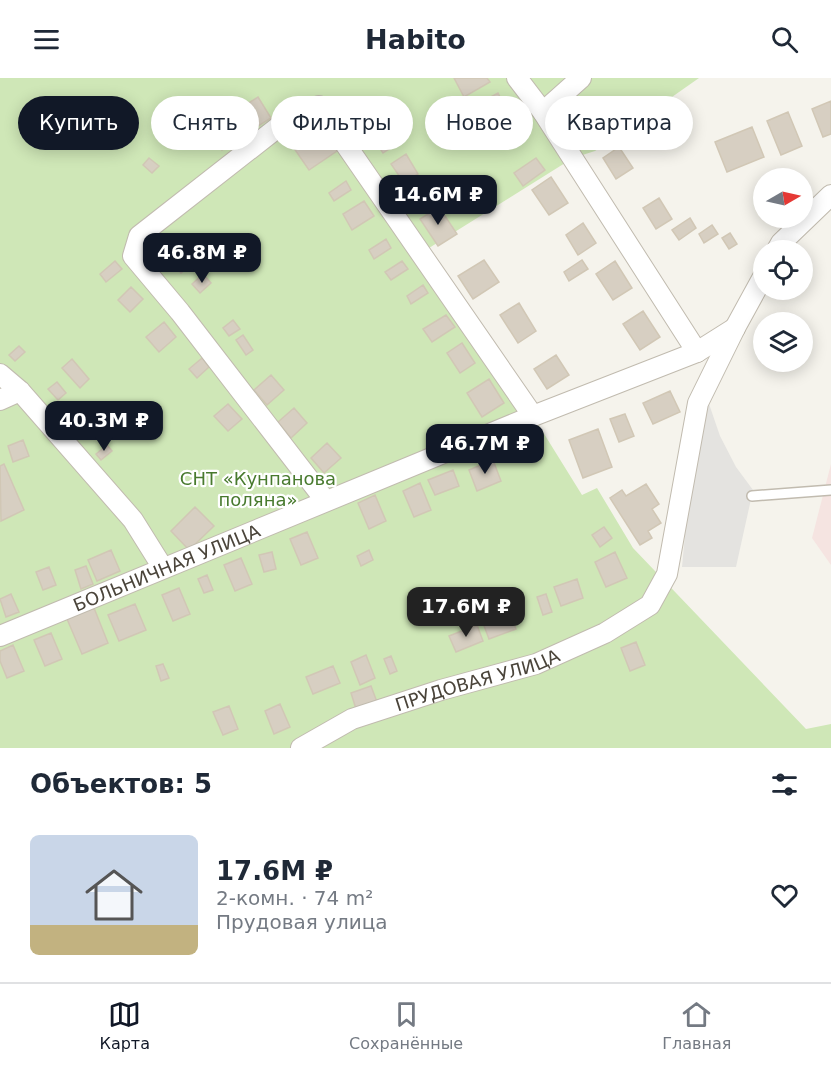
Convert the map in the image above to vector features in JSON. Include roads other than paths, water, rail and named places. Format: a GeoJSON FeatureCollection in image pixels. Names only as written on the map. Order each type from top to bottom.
{"type":"FeatureCollection","features":[{"type":"Feature","properties":{"kind":"street"},"geometry":{"type":"LineString","coordinates":[[517,78],[543,112],[697,352]]}},
{"type":"Feature","properties":{"kind":"street"},"geometry":{"type":"LineString","coordinates":[[543,112],[581,78]]}},
{"type":"Feature","properties":{"kind":"street"},"geometry":{"type":"LineString","coordinates":[[325,500],[180,312],[133,256],[139,236],[291,117],[319,106],[533,416]]}},
{"type":"Feature","properties":{"kind":"street"},"geometry":{"type":"LineString","coordinates":[[784,240],[831,195]]}},
{"type":"Feature","properties":{"kind":"street"},"geometry":{"type":"LineString","coordinates":[[735,328],[753,294]]}},
{"type":"Feature","properties":{"kind":"street","name":"БОЛЬНИЧНАЯ УЛИЦА"},"geometry":{"type":"LineString","coordinates":[[0,636],[325,500],[697,352],[735,328]]}},
{"type":"Feature","properties":{"kind":"street","name":"ПРУДОВАЯ УЛИЦА"},"geometry":{"type":"LineString","coordinates":[[301,748],[352,719],[441,690],[536,664],[605,633],[650,605],[667,574],[685,492],[698,403],[735,328]]}},
{"type":"Feature","properties":{"kind":"street"},"geometry":{"type":"LineString","coordinates":[[0,374],[21,392],[133,520],[163,568]]}},
{"type":"Feature","properties":{"kind":"street"},"geometry":{"type":"LineString","coordinates":[[0,400],[21,392]]}},
{"type":"Feature","properties":{"kind":"lane"},"geometry":{"type":"LineString","coordinates":[[752,496],[831,490]]}},
{"type":"Feature","properties":{"kind":"park label","name":"СНТ «Кунпанова поляна»"},"geometry":{"type":"Point","coordinates":[258,488]}}]}
